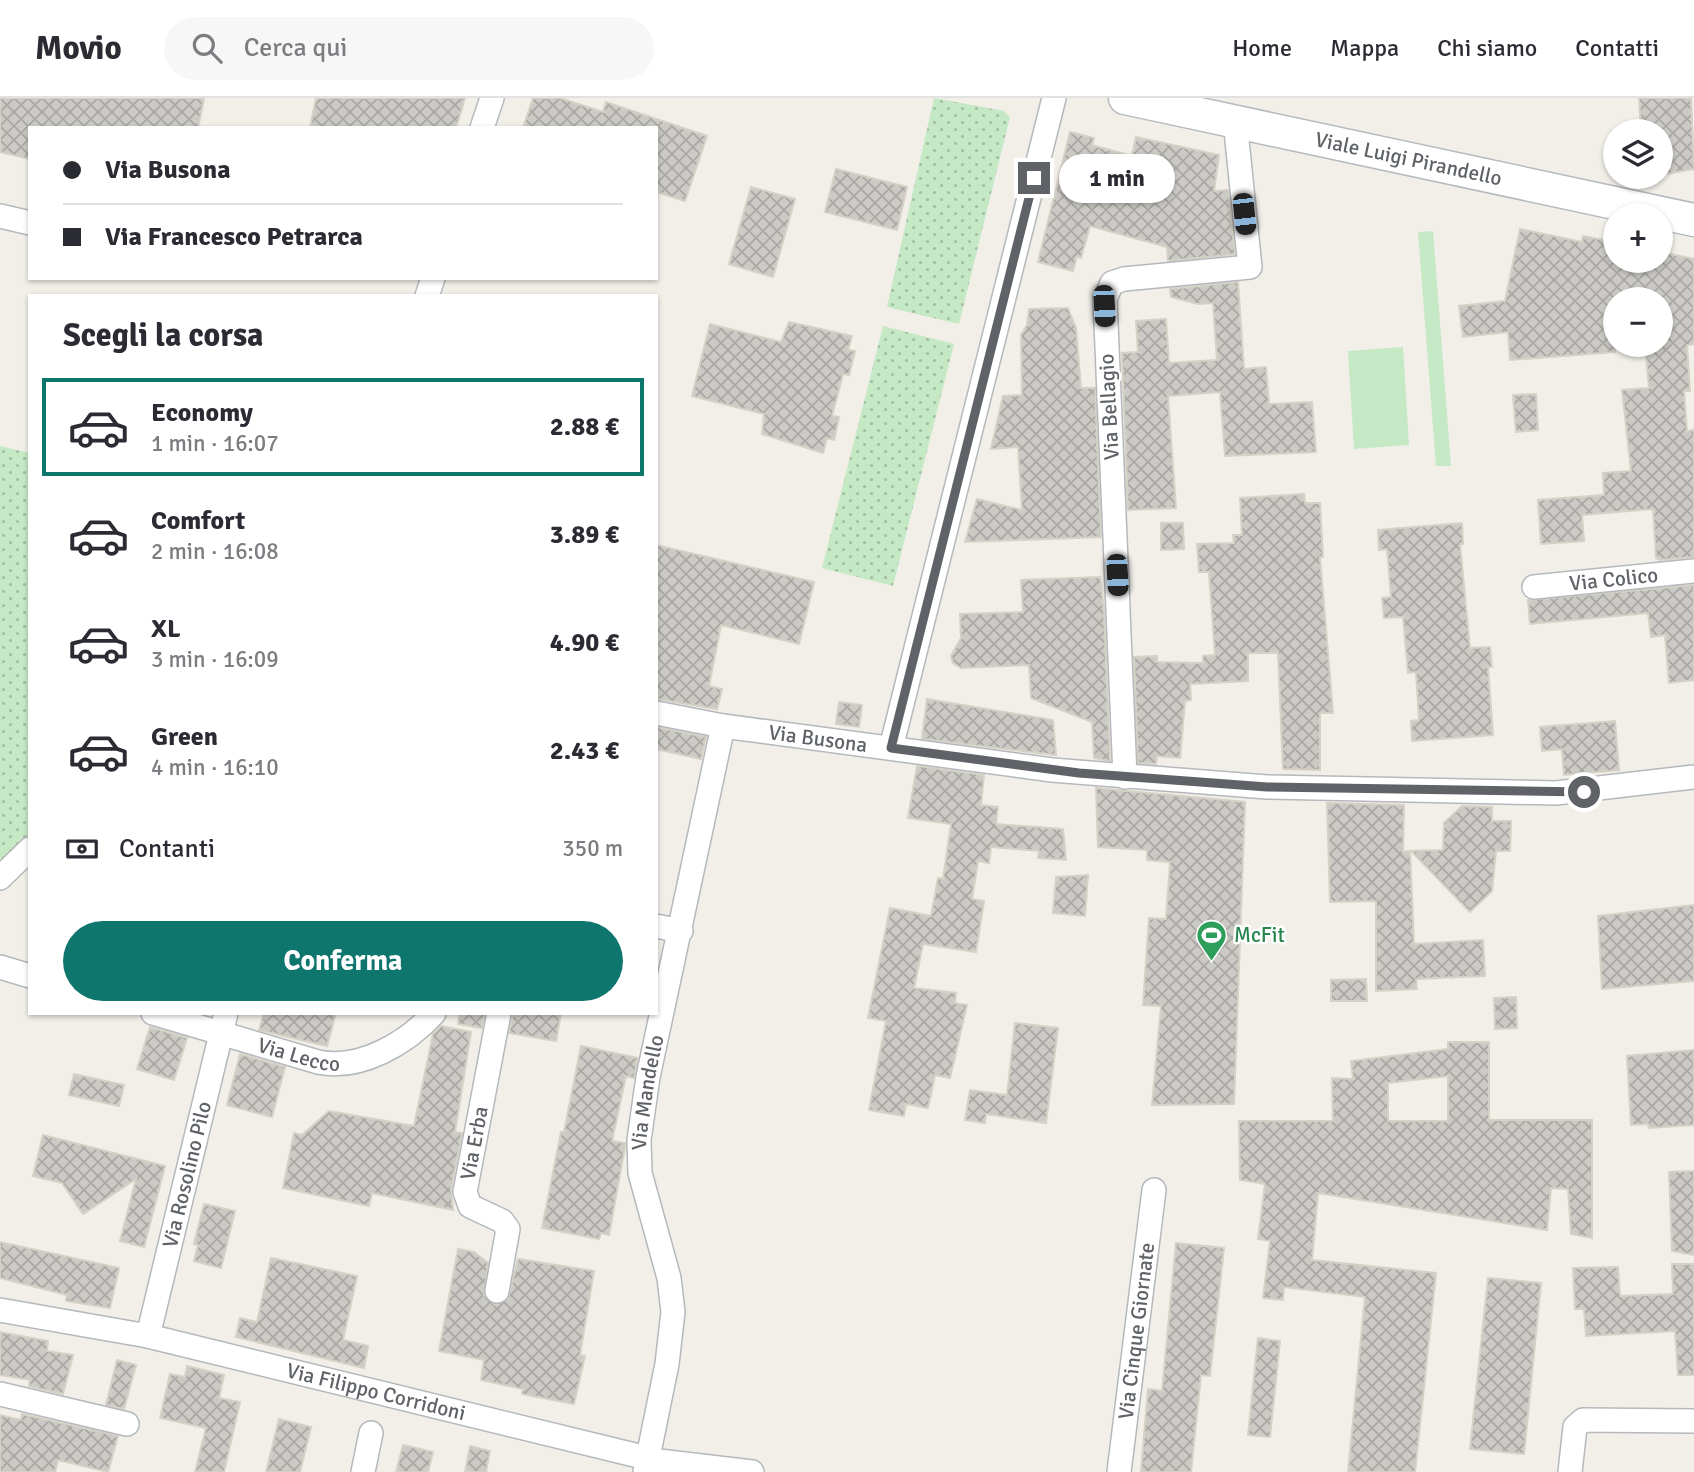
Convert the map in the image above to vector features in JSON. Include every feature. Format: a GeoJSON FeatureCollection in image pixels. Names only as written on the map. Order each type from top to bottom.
{"type":"FeatureCollection","features":[{"type":"Feature","properties":{"kind":"main road","name":"Viale Luigi Pirandello"},"geometry":{"type":"LineString","coordinates":[[1125,98],[1228,112],[1694,220]]}},
{"type":"Feature","properties":{"kind":"street"},"geometry":{"type":"LineString","coordinates":[[483,126],[492,98]]}},
{"type":"Feature","properties":{"kind":"street"},"geometry":{"type":"LineString","coordinates":[[891,748],[1054,98]]}},
{"type":"Feature","properties":{"kind":"street","name":"Via Bellagio"},"geometry":{"type":"LineString","coordinates":[[1125,777],[1105,299],[1112,284],[1124,279],[1250,267],[1228,112]]}},
{"type":"Feature","properties":{"kind":"street"},"geometry":{"type":"LineString","coordinates":[[0,216],[28,223]]}},
{"type":"Feature","properties":{"kind":"street","name":"Via Colico"},"geometry":{"type":"LineString","coordinates":[[1534,587],[1694,571]]}},
{"type":"Feature","properties":{"kind":"street","name":"Via Busona"},"geometry":{"type":"LineString","coordinates":[[658,713],[723,726],[1125,777],[1267,787],[1556,793],[1694,777]]}},
{"type":"Feature","properties":{"kind":"street","name":"Via Mandello"},"geometry":{"type":"LineString","coordinates":[[646,1465],[667,1364],[673,1312],[669,1278],[640,1173],[639,1140],[662,1009],[681,931],[723,726]]}},
{"type":"Feature","properties":{"kind":"street"},"geometry":{"type":"LineString","coordinates":[[0,878],[28,851]]}},
{"type":"Feature","properties":{"kind":"street"},"geometry":{"type":"LineString","coordinates":[[658,926],[681,931]]}},
{"type":"Feature","properties":{"kind":"street"},"geometry":{"type":"LineString","coordinates":[[0,967],[28,975]]}},
{"type":"Feature","properties":{"kind":"street","name":"Via Lecco"},"geometry":{"type":"LineString","coordinates":[[167,1015],[223,1023],[339,1065],[395,1044],[415,1032],[432,1015]]}},
{"type":"Feature","properties":{"kind":"street","name":"Via Erba"},"geometry":{"type":"LineString","coordinates":[[497,1291],[508,1229],[502,1221],[470,1206],[465,1192],[499,1015]]}},
{"type":"Feature","properties":{"kind":"street","name":"Via Rosolino Pilo"},"geometry":{"type":"LineString","coordinates":[[148,1336],[223,1023]]}},
{"type":"Feature","properties":{"kind":"street","name":"Via Cinque Giornate"},"geometry":{"type":"LineString","coordinates":[[1119,1472],[1154,1190]]}},
{"type":"Feature","properties":{"kind":"street","name":"Via Filippo Corridoni"},"geometry":{"type":"LineString","coordinates":[[0,1310],[148,1336],[646,1465],[752,1472]]}},
{"type":"Feature","properties":{"kind":"street"},"geometry":{"type":"LineString","coordinates":[[0,1394],[127,1424]]}},
{"type":"Feature","properties":{"kind":"street"},"geometry":{"type":"LineString","coordinates":[[1570,1472],[1574,1427],[1583,1420],[1694,1421]]}},
{"type":"Feature","properties":{"kind":"street"},"geometry":{"type":"LineString","coordinates":[[363,1472],[371,1433]]}},
{"type":"Feature","properties":{"kind":"green space"},"geometry":{"type":"Polygon","coordinates":[[[934,98],[1004,111],[1010,117],[959,324],[887,307],[934,98]]]}},
{"type":"Feature","properties":{"kind":"green space"},"geometry":{"type":"Polygon","coordinates":[[[1433,231],[1451,466],[1436,466],[1418,232],[1433,231]]]}},
{"type":"Feature","properties":{"kind":"green space"},"geometry":{"type":"Polygon","coordinates":[[[883,326],[954,344],[893,586],[822,568],[883,326]]]}},
{"type":"Feature","properties":{"kind":"green space"},"geometry":{"type":"Polygon","coordinates":[[[1403,347],[1409,445],[1354,449],[1348,351],[1403,347]]]}},
{"type":"Feature","properties":{"kind":"green space"},"geometry":{"type":"Polygon","coordinates":[[[0,446],[28,453],[28,841],[0,867],[0,446]]]}},
{"type":"Feature","properties":{"kind":"building"},"geometry":{"type":"Polygon","coordinates":[[[0,98],[204,98],[198,126],[28,126],[28,159],[0,152],[0,98]]]}},
{"type":"Feature","properties":{"kind":"building"},"geometry":{"type":"Polygon","coordinates":[[[316,98],[465,98],[457,126],[310,126],[316,98]]]}},
{"type":"Feature","properties":{"kind":"building"},"geometry":{"type":"Polygon","coordinates":[[[533,98],[560,98],[603,112],[606,102],[707,136],[685,201],[658,193],[658,126],[524,126],[533,98]]]}},
{"type":"Feature","properties":{"kind":"building"},"geometry":{"type":"Polygon","coordinates":[[[1639,98],[1691,98],[1694,169],[1673,173],[1673,119],[1640,119],[1639,98]]]}},
{"type":"Feature","properties":{"kind":"building"},"geometry":{"type":"Polygon","coordinates":[[[1070,132],[1094,138],[1092,145],[1132,156],[1136,137],[1219,155],[1214,191],[1228,190],[1235,254],[1168,261],[1167,247],[1090,226],[1081,258],[1077,256],[1073,271],[1038,262],[1070,132]]]}},
{"type":"Feature","properties":{"kind":"building"},"geometry":{"type":"Polygon","coordinates":[[[836,169],[907,187],[897,230],[825,212],[836,169]]]}},
{"type":"Feature","properties":{"kind":"building"},"geometry":{"type":"Polygon","coordinates":[[[751,187],[795,199],[773,277],[729,264],[751,187]]]}},
{"type":"Feature","properties":{"kind":"building"},"geometry":{"type":"Polygon","coordinates":[[[1520,229],[1582,242],[1583,236],[1603,240],[1603,273],[1673,273],[1673,255],[1694,259],[1694,344],[1687,345],[1690,391],[1684,391],[1687,431],[1694,430],[1694,557],[1660,560],[1656,558],[1653,509],[1582,515],[1584,541],[1541,544],[1538,500],[1604,495],[1603,473],[1631,471],[1622,390],[1649,388],[1646,357],[1673,357],[1673,287],[1603,287],[1603,353],[1510,360],[1508,332],[1463,337],[1459,306],[1505,301],[1520,229]]]}},
{"type":"Feature","properties":{"kind":"building"},"geometry":{"type":"Polygon","coordinates":[[[1238,282],[1244,369],[1266,367],[1269,404],[1312,402],[1316,452],[1225,456],[1220,392],[1168,396],[1176,508],[1128,510],[1122,353],[1138,352],[1136,321],[1166,319],[1169,363],[1217,360],[1213,303],[1198,304],[1171,297],[1170,289],[1238,282]]]}},
{"type":"Feature","properties":{"kind":"building"},"geometry":{"type":"Polygon","coordinates":[[[1068,308],[1076,328],[1081,388],[1095,388],[1101,537],[965,542],[977,499],[1022,510],[1018,447],[991,449],[1003,396],[1022,395],[1021,335],[1027,325],[1029,309],[1068,308]]]}},
{"type":"Feature","properties":{"kind":"building"},"geometry":{"type":"Polygon","coordinates":[[[789,322],[852,336],[848,350],[855,351],[849,375],[843,374],[832,416],[839,417],[834,440],[827,438],[823,453],[762,434],[764,414],[692,396],[710,324],[781,342],[789,322]]]}},
{"type":"Feature","properties":{"kind":"building"},"geometry":{"type":"Polygon","coordinates":[[[1536,394],[1538,430],[1516,432],[1513,395],[1536,394]]]}},
{"type":"Feature","properties":{"kind":"building"},"geometry":{"type":"Polygon","coordinates":[[[1304,494],[1305,503],[1320,503],[1323,557],[1320,557],[1333,713],[1320,713],[1320,770],[1283,769],[1278,653],[1248,653],[1248,681],[1190,684],[1191,700],[1185,701],[1180,758],[1157,756],[1156,764],[1138,763],[1134,657],[1157,656],[1157,662],[1203,663],[1203,656],[1215,655],[1209,572],[1199,572],[1197,544],[1234,543],[1233,535],[1242,535],[1240,498],[1304,494]]]}},
{"type":"Feature","properties":{"kind":"building"},"geometry":{"type":"Polygon","coordinates":[[[1161,523],[1183,523],[1184,549],[1161,550],[1161,523]]]}},
{"type":"Feature","properties":{"kind":"building"},"geometry":{"type":"Polygon","coordinates":[[[1462,523],[1463,544],[1460,544],[1470,648],[1490,647],[1492,667],[1488,667],[1493,735],[1412,741],[1411,721],[1419,720],[1416,672],[1408,673],[1403,617],[1384,618],[1382,598],[1391,597],[1387,549],[1379,550],[1378,530],[1462,523]]]}},
{"type":"Feature","properties":{"kind":"building"},"geometry":{"type":"Polygon","coordinates":[[[658,545],[814,582],[799,644],[721,625],[709,686],[722,689],[717,709],[658,699],[658,545]]]}},
{"type":"Feature","properties":{"kind":"building"},"geometry":{"type":"Polygon","coordinates":[[[1100,577],[1104,610],[1110,761],[1094,758],[1092,722],[1031,698],[1029,665],[961,668],[953,663],[951,656],[961,638],[960,614],[1023,612],[1021,580],[1100,577]]]}},
{"type":"Feature","properties":{"kind":"building"},"geometry":{"type":"Polygon","coordinates":[[[1694,585],[1694,680],[1669,683],[1665,635],[1651,637],[1648,613],[1530,624],[1528,600],[1694,585]]]}},
{"type":"Feature","properties":{"kind":"building"},"geometry":{"type":"Polygon","coordinates":[[[927,699],[1053,720],[1056,755],[922,739],[927,699]]]}},
{"type":"Feature","properties":{"kind":"building"},"geometry":{"type":"Polygon","coordinates":[[[839,702],[862,705],[859,727],[836,724],[839,702]]]}},
{"type":"Feature","properties":{"kind":"building"},"geometry":{"type":"Polygon","coordinates":[[[1615,721],[1619,770],[1564,775],[1562,749],[1542,751],[1540,727],[1615,721]]]}},
{"type":"Feature","properties":{"kind":"building"},"geometry":{"type":"Polygon","coordinates":[[[658,727],[706,737],[701,759],[658,749],[658,727]]]}},
{"type":"Feature","properties":{"kind":"building"},"geometry":{"type":"Polygon","coordinates":[[[917,766],[984,775],[981,805],[998,807],[996,824],[1063,829],[1066,860],[1038,858],[1039,851],[991,847],[989,863],[978,861],[972,899],[984,901],[976,952],[923,944],[914,988],[956,993],[955,1003],[967,1005],[950,1078],[935,1075],[928,1108],[906,1104],[904,1116],[869,1110],[886,1021],[868,1018],[890,908],[931,916],[938,878],[943,879],[951,824],[908,818],[917,766]]]}},
{"type":"Feature","properties":{"kind":"building"},"geometry":{"type":"Polygon","coordinates":[[[1096,788],[1245,802],[1234,1104],[1152,1105],[1161,1006],[1143,1005],[1149,918],[1166,919],[1170,862],[1147,860],[1147,850],[1098,847],[1096,788]]]}},
{"type":"Feature","properties":{"kind":"building"},"geometry":{"type":"Polygon","coordinates":[[[1327,803],[1404,805],[1403,852],[1410,851],[1414,944],[1483,940],[1485,976],[1416,979],[1417,989],[1376,991],[1376,901],[1330,902],[1327,803]]]}},
{"type":"Feature","properties":{"kind":"building"},"geometry":{"type":"Polygon","coordinates":[[[1462,806],[1492,807],[1492,821],[1511,821],[1510,851],[1496,851],[1492,891],[1470,912],[1411,851],[1443,850],[1444,823],[1462,806]]]}},
{"type":"Feature","properties":{"kind":"building"},"geometry":{"type":"Polygon","coordinates":[[[1088,875],[1085,916],[1053,913],[1056,877],[1088,875]]]}},
{"type":"Feature","properties":{"kind":"building"},"geometry":{"type":"Polygon","coordinates":[[[1694,905],[1694,981],[1602,989],[1598,916],[1694,905]]]}},
{"type":"Feature","properties":{"kind":"building"},"geometry":{"type":"Polygon","coordinates":[[[1366,979],[1367,1001],[1331,1001],[1331,980],[1366,979]]]}},
{"type":"Feature","properties":{"kind":"building"},"geometry":{"type":"Polygon","coordinates":[[[1516,997],[1517,1028],[1495,1029],[1494,998],[1516,997]]]}},
{"type":"Feature","properties":{"kind":"building"},"geometry":{"type":"Polygon","coordinates":[[[263,1015],[335,1015],[327,1046],[259,1030],[263,1015]]]}},
{"type":"Feature","properties":{"kind":"building"},"geometry":{"type":"Polygon","coordinates":[[[459,1015],[485,1015],[482,1028],[458,1024],[459,1015]]]}},
{"type":"Feature","properties":{"kind":"building"},"geometry":{"type":"Polygon","coordinates":[[[513,1015],[561,1015],[556,1041],[509,1033],[513,1015]]]}},
{"type":"Feature","properties":{"kind":"building"},"geometry":{"type":"Polygon","coordinates":[[[1015,1023],[1058,1028],[1046,1123],[986,1114],[985,1123],[965,1120],[970,1090],[1007,1095],[1015,1023]]]}},
{"type":"Feature","properties":{"kind":"building"},"geometry":{"type":"Polygon","coordinates":[[[441,1026],[471,1032],[455,1132],[462,1133],[451,1189],[453,1210],[372,1193],[369,1206],[283,1188],[294,1133],[302,1135],[329,1111],[414,1126],[433,1034],[441,1026]]]}},
{"type":"Feature","properties":{"kind":"building"},"geometry":{"type":"Polygon","coordinates":[[[150,1027],[187,1038],[174,1080],[137,1069],[150,1027]]]}},
{"type":"Feature","properties":{"kind":"building"},"geometry":{"type":"Polygon","coordinates":[[[1448,1042],[1489,1042],[1489,1120],[1592,1120],[1592,1238],[1571,1234],[1568,1189],[1551,1188],[1547,1230],[1318,1193],[1312,1260],[1436,1273],[1415,1472],[1348,1472],[1365,1297],[1284,1287],[1283,1300],[1263,1298],[1270,1241],[1258,1239],[1265,1184],[1240,1180],[1239,1121],[1333,1121],[1332,1078],[1353,1079],[1351,1061],[1448,1049],[1448,1042]],[[1448,1076],[1388,1083],[1388,1121],[1448,1121],[1448,1076]]]}},
{"type":"Feature","properties":{"kind":"building"},"geometry":{"type":"Polygon","coordinates":[[[581,1046],[638,1058],[634,1078],[626,1076],[612,1141],[625,1143],[625,1147],[609,1235],[601,1233],[599,1239],[542,1228],[581,1046]]]}},
{"type":"Feature","properties":{"kind":"building"},"geometry":{"type":"Polygon","coordinates":[[[1694,1050],[1694,1125],[1649,1128],[1648,1124],[1631,1125],[1627,1056],[1694,1050]]]}},
{"type":"Feature","properties":{"kind":"building"},"geometry":{"type":"Polygon","coordinates":[[[240,1054],[285,1067],[272,1117],[227,1105],[240,1054]]]}},
{"type":"Feature","properties":{"kind":"building"},"geometry":{"type":"Polygon","coordinates":[[[74,1074],[124,1085],[119,1106],[69,1095],[74,1074]]]}},
{"type":"Feature","properties":{"kind":"building"},"geometry":{"type":"Polygon","coordinates":[[[43,1135],[165,1166],[144,1247],[120,1241],[136,1179],[83,1214],[62,1183],[33,1176],[43,1135]]]}},
{"type":"Feature","properties":{"kind":"building"},"geometry":{"type":"Polygon","coordinates":[[[1694,1171],[1694,1255],[1672,1251],[1669,1172],[1694,1171]]]}},
{"type":"Feature","properties":{"kind":"building"},"geometry":{"type":"Polygon","coordinates":[[[204,1204],[235,1211],[221,1268],[194,1261],[198,1245],[194,1244],[204,1204]]]}},
{"type":"Feature","properties":{"kind":"building"},"geometry":{"type":"Polygon","coordinates":[[[0,1242],[119,1268],[110,1308],[66,1301],[67,1295],[0,1278],[0,1242]]]}},
{"type":"Feature","properties":{"kind":"building"},"geometry":{"type":"Polygon","coordinates":[[[1176,1243],[1224,1248],[1210,1376],[1201,1375],[1191,1472],[1141,1472],[1148,1389],[1162,1391],[1176,1243]]]}},
{"type":"Feature","properties":{"kind":"building"},"geometry":{"type":"Polygon","coordinates":[[[458,1249],[474,1252],[488,1263],[484,1295],[495,1305],[508,1299],[518,1259],[594,1271],[580,1355],[585,1356],[574,1404],[522,1394],[523,1389],[481,1380],[484,1360],[439,1351],[458,1249]]]}},
{"type":"Feature","properties":{"kind":"building"},"geometry":{"type":"Polygon","coordinates":[[[271,1258],[357,1276],[343,1340],[368,1346],[364,1368],[236,1337],[240,1318],[257,1322],[271,1258]]]}},
{"type":"Feature","properties":{"kind":"building"},"geometry":{"type":"Polygon","coordinates":[[[1672,1264],[1694,1264],[1694,1375],[1678,1375],[1675,1331],[1586,1336],[1584,1309],[1575,1309],[1573,1268],[1618,1267],[1620,1296],[1673,1294],[1672,1264]]]}},
{"type":"Feature","properties":{"kind":"building"},"geometry":{"type":"Polygon","coordinates":[[[1488,1278],[1541,1283],[1524,1454],[1470,1449],[1488,1278]]]}},
{"type":"Feature","properties":{"kind":"building"},"geometry":{"type":"Polygon","coordinates":[[[0,1332],[48,1341],[47,1351],[73,1355],[63,1394],[29,1386],[30,1380],[0,1375],[0,1332]]]}},
{"type":"Feature","properties":{"kind":"building"},"geometry":{"type":"Polygon","coordinates":[[[1258,1338],[1280,1341],[1270,1437],[1248,1435],[1258,1338]]]}},
{"type":"Feature","properties":{"kind":"building"},"geometry":{"type":"Polygon","coordinates":[[[117,1360],[136,1365],[124,1409],[106,1405],[117,1360]]]}},
{"type":"Feature","properties":{"kind":"building"},"geometry":{"type":"Polygon","coordinates":[[[187,1366],[224,1375],[219,1398],[240,1402],[224,1472],[195,1472],[206,1428],[160,1418],[170,1374],[185,1377],[187,1366]]]}},
{"type":"Feature","properties":{"kind":"building"},"geometry":{"type":"Polygon","coordinates":[[[22,1414],[118,1436],[108,1472],[58,1460],[55,1472],[0,1472],[0,1415],[21,1420],[22,1414]]]}},
{"type":"Feature","properties":{"kind":"building"},"geometry":{"type":"Polygon","coordinates":[[[279,1419],[311,1427],[300,1472],[266,1472],[279,1419]]]}},
{"type":"Feature","properties":{"kind":"building"},"geometry":{"type":"Polygon","coordinates":[[[403,1445],[433,1452],[428,1472],[396,1472],[403,1445]]]}},
{"type":"Feature","properties":{"kind":"building"},"geometry":{"type":"Polygon","coordinates":[[[470,1446],[490,1451],[486,1472],[465,1472],[470,1446]]]}},
{"type":"Feature","properties":{"kind":"place","name":"McFit"},"geometry":{"type":"Point","coordinates":[1211,962]}},
{"type":"Feature","properties":{"kind":"route"},"geometry":{"type":"LineString","coordinates":[[1034,178],[891,748],[1028,768],[1267,787],[1584,792]]}}]}
